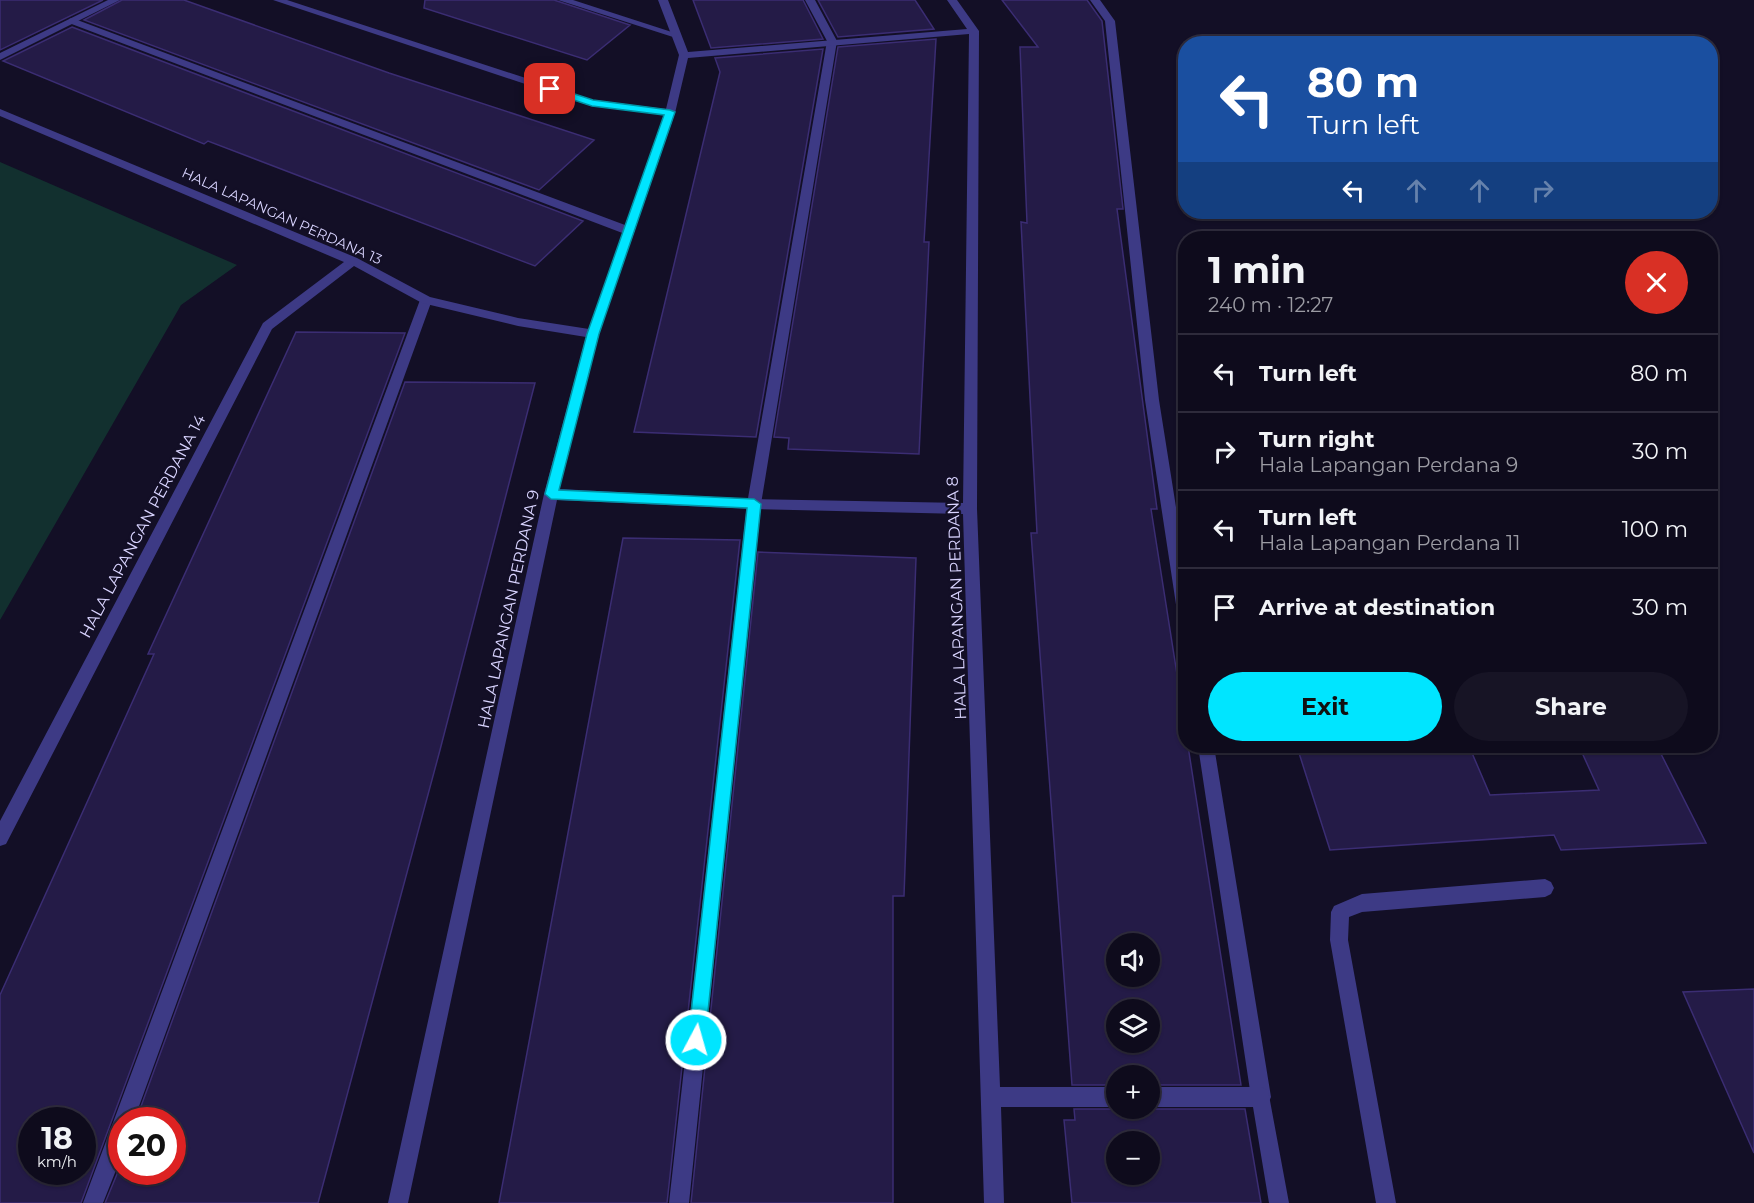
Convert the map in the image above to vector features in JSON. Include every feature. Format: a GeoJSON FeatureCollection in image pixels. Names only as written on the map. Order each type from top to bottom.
{"type":"FeatureCollection","features":[{"type":"Feature","properties":{"kind":"street"},"geometry":{"type":"LineString","coordinates":[[0,57],[115,0]]}},
{"type":"Feature","properties":{"kind":"street"},"geometry":{"type":"LineString","coordinates":[[278,0],[592,103],[670,112]]}},
{"type":"Feature","properties":{"kind":"street"},"geometry":{"type":"LineString","coordinates":[[563,0],[676,35]]}},
{"type":"Feature","properties":{"kind":"street"},"geometry":{"type":"LineString","coordinates":[[663,0],[684,55],[974,31]]}},
{"type":"Feature","properties":{"kind":"street"},"geometry":{"type":"LineString","coordinates":[[679,1203],[754,504],[832,41],[810,0]]}},
{"type":"Feature","properties":{"kind":"street"},"geometry":{"type":"LineString","coordinates":[[952,0],[974,31]]}},
{"type":"Feature","properties":{"kind":"street"},"geometry":{"type":"LineString","coordinates":[[1095,0],[1110,21],[1152,400],[1178,566]]}},
{"type":"Feature","properties":{"kind":"street"},"geometry":{"type":"LineString","coordinates":[[72,21],[629,231]]}},
{"type":"Feature","properties":{"kind":"street","name":"HALA LAPANGAN PERDANA 8"},"geometry":{"type":"LineString","coordinates":[[974,31],[970,509],[994,1203]]}},
{"type":"Feature","properties":{"kind":"street","name":"HALA LAPANGAN PERDANA 9"},"geometry":{"type":"LineString","coordinates":[[399,1203],[551,494],[593,334],[670,112],[684,55]]}},
{"type":"Feature","properties":{"kind":"street","name":"HALA LAPANGAN PERDANA 13"},"geometry":{"type":"LineString","coordinates":[[0,112],[353,261],[426,300],[518,322],[593,334]]}},
{"type":"Feature","properties":{"kind":"street","name":"HALA LAPANGAN PERDANA 14"},"geometry":{"type":"LineString","coordinates":[[0,838],[267,326],[353,261]]}},
{"type":"Feature","properties":{"kind":"street"},"geometry":{"type":"LineString","coordinates":[[129,1107],[426,300]]}},
{"type":"Feature","properties":{"kind":"street"},"geometry":{"type":"LineString","coordinates":[[551,494],[754,504],[970,509]]}},
{"type":"Feature","properties":{"kind":"street"},"geometry":{"type":"LineString","coordinates":[[1207,753],[1279,1203]]}},
{"type":"Feature","properties":{"kind":"street"},"geometry":{"type":"LineString","coordinates":[[1386,1203],[1339,940],[1340,912],[1362,903],[1545,888]]}},
{"type":"Feature","properties":{"kind":"street"},"geometry":{"type":"LineString","coordinates":[[990,1097],[1106,1097]]}},
{"type":"Feature","properties":{"kind":"street"},"geometry":{"type":"LineString","coordinates":[[1160,1097],[1261,1097]]}},
{"type":"Feature","properties":{"kind":"street"},"geometry":{"type":"LineString","coordinates":[[93,1203],[108,1164]]}},
{"type":"Feature","properties":{"kind":"green space"},"geometry":{"type":"Polygon","coordinates":[[[0,162],[237,265],[181,305],[0,620],[0,162]]]}},
{"type":"Feature","properties":{"kind":"building"},"geometry":{"type":"Polygon","coordinates":[[[0,0],[103,0],[0,50],[0,0]]]}},
{"type":"Feature","properties":{"kind":"building"},"geometry":{"type":"Polygon","coordinates":[[[122,0],[184,0],[389,73],[594,140],[539,190],[84,20],[122,0]]]}},
{"type":"Feature","properties":{"kind":"building"},"geometry":{"type":"Polygon","coordinates":[[[425,0],[554,0],[630,25],[587,60],[424,8],[425,0]]]}},
{"type":"Feature","properties":{"kind":"building"},"geometry":{"type":"Polygon","coordinates":[[[693,0],[803,0],[823,39],[711,48],[693,0]]]}},
{"type":"Feature","properties":{"kind":"building"},"geometry":{"type":"Polygon","coordinates":[[[818,0],[915,0],[934,29],[838,37],[818,0]]]}},
{"type":"Feature","properties":{"kind":"building"},"geometry":{"type":"Polygon","coordinates":[[[1002,0],[1087,0],[1102,21],[1123,209],[1117,209],[1157,509],[1151,509],[1178,681],[1178,753],[1189,753],[1241,1085],[1160,1085],[1160,1065],[1106,1065],[1106,1085],[1072,1085],[1031,533],[1037,533],[1021,222],[1027,223],[1020,47],[1038,47],[1002,0]]]}},
{"type":"Feature","properties":{"kind":"building"},"geometry":{"type":"Polygon","coordinates":[[[72,27],[583,221],[535,266],[208,141],[204,144],[3,61],[72,27]]]}},
{"type":"Feature","properties":{"kind":"building"},"geometry":{"type":"Polygon","coordinates":[[[936,39],[924,242],[929,242],[919,454],[788,449],[789,438],[774,437],[838,47],[936,39]]]}},
{"type":"Feature","properties":{"kind":"building"},"geometry":{"type":"Polygon","coordinates":[[[823,49],[756,437],[634,432],[720,72],[715,58],[823,49]]]}},
{"type":"Feature","properties":{"kind":"building"},"geometry":{"type":"Polygon","coordinates":[[[296,332],[405,333],[117,1107],[108,1107],[108,1130],[96,1163],[96,1107],[18,1107],[18,1185],[88,1185],[81,1203],[0,1203],[0,995],[154,654],[148,654],[296,332]]]}},
{"type":"Feature","properties":{"kind":"building"},"geometry":{"type":"Polygon","coordinates":[[[405,382],[535,383],[440,750],[318,1203],[105,1203],[112,1185],[186,1185],[186,1107],[141,1107],[405,382]]]}},
{"type":"Feature","properties":{"kind":"building"},"geometry":{"type":"Polygon","coordinates":[[[623,538],[740,540],[667,1203],[499,1203],[623,538]]]}},
{"type":"Feature","properties":{"kind":"building"},"geometry":{"type":"Polygon","coordinates":[[[758,552],[916,558],[904,896],[893,896],[893,1203],[691,1203],[758,552]]]}},
{"type":"Feature","properties":{"kind":"building"},"geometry":{"type":"Polygon","coordinates":[[[1299,753],[1472,753],[1490,795],[1599,790],[1582,753],[1661,753],[1706,843],[1561,850],[1554,835],[1330,850],[1299,753]]]}},
{"type":"Feature","properties":{"kind":"building"},"geometry":{"type":"Polygon","coordinates":[[[1754,989],[1754,1153],[1683,992],[1754,989]]]}},
{"type":"Feature","properties":{"kind":"building"},"geometry":{"type":"Polygon","coordinates":[[[1074,1109],[1106,1109],[1106,1119],[1160,1119],[1160,1109],[1245,1109],[1261,1203],[1072,1203],[1064,1120],[1075,1120],[1074,1109]]]}},
{"type":"Feature","properties":{"kind":"route"},"geometry":{"type":"LineString","coordinates":[[550,89],[592,103],[670,112],[593,334],[551,494],[754,504],[696,1040]]}}]}
